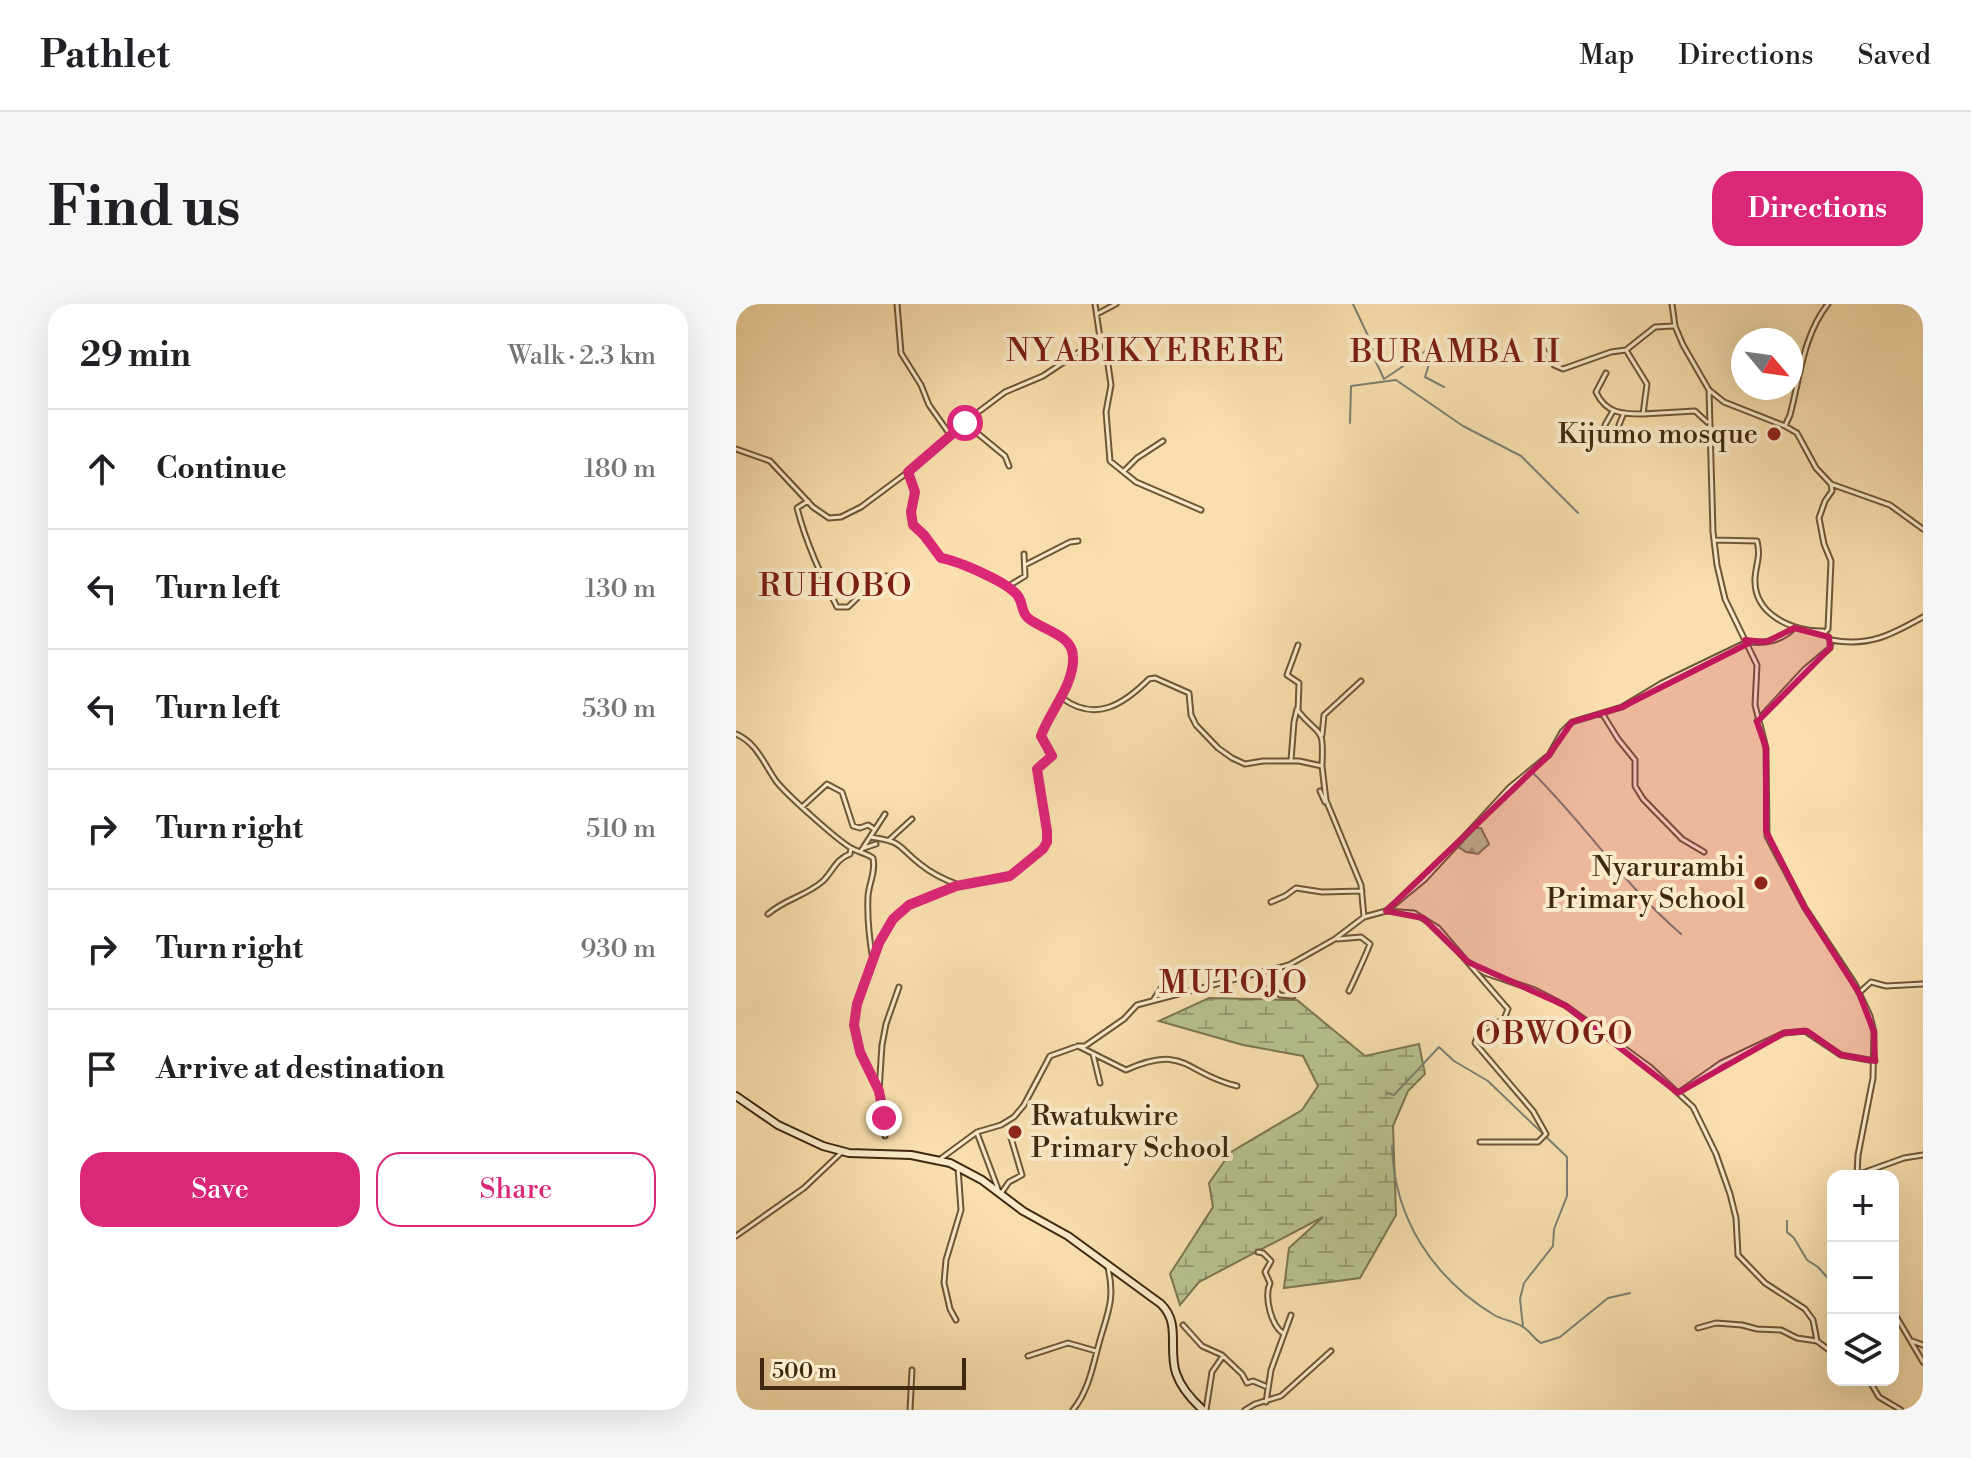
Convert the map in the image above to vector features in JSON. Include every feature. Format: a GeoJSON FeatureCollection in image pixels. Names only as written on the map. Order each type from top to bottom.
{"type":"FeatureCollection","features":[{"type":"Feature","properties":{"kind":"street"},"geometry":{"type":"LineString","coordinates":[[897,304],[898,341],[904,361],[951,436]]}},
{"type":"Feature","properties":{"kind":"street"},"geometry":{"type":"LineString","coordinates":[[1095,304],[1111,385],[1106,412],[1109,459],[1136,482],[1201,510]]}},
{"type":"Feature","properties":{"kind":"street"},"geometry":{"type":"LineString","coordinates":[[1097,314],[1116,304]]}},
{"type":"Feature","properties":{"kind":"street"},"geometry":{"type":"LineString","coordinates":[[1672,304],[1675,326],[1683,345],[1709,390],[1724,402],[1797,433],[1816,468],[1831,484],[1890,505],[1923,529]]}},
{"type":"Feature","properties":{"kind":"street"},"geometry":{"type":"LineString","coordinates":[[1785,426],[1811,336],[1828,304]]}},
{"type":"Feature","properties":{"kind":"street"},"geometry":{"type":"LineString","coordinates":[[1540,345],[1554,365],[1563,369],[1611,352],[1626,350],[1655,327],[1675,326]]}},
{"type":"Feature","properties":{"kind":"street"},"geometry":{"type":"LineString","coordinates":[[736,449],[770,461],[829,518],[841,517],[861,507],[908,472],[1005,392],[1043,376],[1100,338]]}},
{"type":"Feature","properties":{"kind":"street"},"geometry":{"type":"LineString","coordinates":[[1626,350],[1647,384],[1643,414]]}},
{"type":"Feature","properties":{"kind":"street"},"geometry":{"type":"LineString","coordinates":[[1606,373],[1596,394],[1613,411],[1623,415],[1695,411],[1708,424]]}},
{"type":"Feature","properties":{"kind":"street"},"geometry":{"type":"LineString","coordinates":[[1709,390],[1714,540],[1725,599],[1757,665],[1757,721],[1766,748],[1767,836],[1805,908],[1859,993],[1872,1024],[1875,1061],[1857,1170]]}},
{"type":"Feature","properties":{"kind":"street"},"geometry":{"type":"LineString","coordinates":[[1605,425],[1613,411]]}},
{"type":"Feature","properties":{"kind":"street"},"geometry":{"type":"LineString","coordinates":[[1619,425],[1623,415]]}},
{"type":"Feature","properties":{"kind":"street"},"geometry":{"type":"LineString","coordinates":[[965,423],[1005,456],[1009,466]]}},
{"type":"Feature","properties":{"kind":"street"},"geometry":{"type":"LineString","coordinates":[[1124,471],[1163,441]]}},
{"type":"Feature","properties":{"kind":"street"},"geometry":{"type":"LineString","coordinates":[[885,1136],[883,1105],[860,1052],[854,1025],[857,1004],[873,960],[883,935],[898,913],[909,905],[959,885],[1013,874],[1046,845],[1047,831],[1037,769],[1052,759],[1052,753],[1041,736],[1073,664],[1072,650],[1063,638],[1026,617],[1020,598],[1007,587],[956,561],[939,556],[912,523],[915,492],[908,472]]}},
{"type":"Feature","properties":{"kind":"street"},"geometry":{"type":"LineString","coordinates":[[1824,633],[1828,629],[1831,561],[1819,518],[1832,491],[1831,484]]}},
{"type":"Feature","properties":{"kind":"street"},"geometry":{"type":"LineString","coordinates":[[808,501],[797,508],[803,530],[823,582],[837,607],[848,607],[880,576],[892,576]]}},
{"type":"Feature","properties":{"kind":"street"},"geometry":{"type":"LineString","coordinates":[[1714,540],[1758,542],[1760,559],[1755,577],[1763,605],[1794,628],[1824,633],[1831,640],[1867,642],[1896,633],[1923,617]]}},
{"type":"Feature","properties":{"kind":"street"},"geometry":{"type":"LineString","coordinates":[[1025,565],[1078,541]]}},
{"type":"Feature","properties":{"kind":"street"},"geometry":{"type":"LineString","coordinates":[[1007,587],[1025,576],[1024,554]]}},
{"type":"Feature","properties":{"kind":"street"},"geometry":{"type":"LineString","coordinates":[[1386,911],[1425,879],[1509,788],[1549,755],[1567,726],[1581,717],[1622,707],[1746,641],[1766,642],[1787,635],[1794,628]]}},
{"type":"Feature","properties":{"kind":"street"},"geometry":{"type":"LineString","coordinates":[[1757,721],[1804,670],[1830,648],[1831,640]]}},
{"type":"Feature","properties":{"kind":"street"},"geometry":{"type":"LineString","coordinates":[[1290,761],[1293,756],[1299,683],[1287,675],[1287,671],[1298,645]]}},
{"type":"Feature","properties":{"kind":"street"},"geometry":{"type":"LineString","coordinates":[[1062,693],[1062,698],[1070,703],[1104,710],[1115,706],[1149,679],[1155,678],[1189,693],[1191,715],[1196,725],[1213,744],[1232,758],[1245,764],[1290,761],[1312,762],[1322,766]]}},
{"type":"Feature","properties":{"kind":"street"},"geometry":{"type":"LineString","coordinates":[[1327,802],[1322,766],[1324,715],[1361,681]]}},
{"type":"Feature","properties":{"kind":"street"},"geometry":{"type":"LineString","coordinates":[[1297,709],[1322,735]]}},
{"type":"Feature","properties":{"kind":"street"},"geometry":{"type":"LineString","coordinates":[[1602,713],[1635,760],[1635,786],[1643,799],[1682,839],[1704,852]]}},
{"type":"Feature","properties":{"kind":"street"},"geometry":{"type":"LineString","coordinates":[[736,734],[757,752],[776,781],[802,807],[851,848],[862,850],[874,860],[866,923],[873,960]]}},
{"type":"Feature","properties":{"kind":"street"},"geometry":{"type":"LineString","coordinates":[[802,807],[827,784],[842,792],[853,826],[860,828],[868,825],[874,829]]}},
{"type":"Feature","properties":{"kind":"street"},"geometry":{"type":"LineString","coordinates":[[1320,791],[1357,870],[1364,917]]}},
{"type":"Feature","properties":{"kind":"street"},"geometry":{"type":"LineString","coordinates":[[862,850],[885,814]]}},
{"type":"Feature","properties":{"kind":"street"},"geometry":{"type":"LineString","coordinates":[[889,840],[912,819]]}},
{"type":"Feature","properties":{"kind":"street"},"geometry":{"type":"LineString","coordinates":[[870,837],[889,840],[905,848],[920,865],[941,879],[959,885]]}},
{"type":"Feature","properties":{"kind":"street"},"geometry":{"type":"LineString","coordinates":[[862,850],[876,844]]}},
{"type":"Feature","properties":{"kind":"street"},"geometry":{"type":"LineString","coordinates":[[768,914],[780,903],[797,898],[825,879],[839,859],[850,854],[851,848]]}},
{"type":"Feature","properties":{"kind":"street"},"geometry":{"type":"LineString","coordinates":[[1271,902],[1296,888],[1326,892],[1362,891]]}},
{"type":"Feature","properties":{"kind":"street"},"geometry":{"type":"LineString","coordinates":[[939,1160],[977,1132],[1001,1125],[1014,1117],[1024,1105],[1050,1056],[1085,1046],[1124,1019],[1137,1005],[1289,965],[1335,939],[1364,917],[1386,911],[1414,913],[1446,934],[1508,1009],[1504,1019],[1479,1032],[1475,1039],[1476,1046],[1533,1111],[1546,1132],[1545,1137],[1538,1142],[1480,1142]]}},
{"type":"Feature","properties":{"kind":"street"},"geometry":{"type":"LineString","coordinates":[[1335,939],[1361,937],[1370,944],[1368,955],[1358,967],[1349,991]]}},
{"type":"Feature","properties":{"kind":"street"},"geometry":{"type":"LineString","coordinates":[[1468,962],[1485,973],[1535,990],[1559,1002],[1647,1064],[1697,1112],[1723,1171],[1736,1218],[1738,1255],[1758,1277],[1810,1314],[1817,1341]]}},
{"type":"Feature","properties":{"kind":"street"},"geometry":{"type":"LineString","coordinates":[[1258,974],[1280,995],[1293,996]]}},
{"type":"Feature","properties":{"kind":"street"},"geometry":{"type":"LineString","coordinates":[[1859,993],[1871,982],[1886,986],[1923,984]]}},
{"type":"Feature","properties":{"kind":"street"},"geometry":{"type":"LineString","coordinates":[[1154,999],[1162,987],[1171,986]]}},
{"type":"Feature","properties":{"kind":"street"},"geometry":{"type":"LineString","coordinates":[[879,1091],[886,1024],[899,987]]}},
{"type":"Feature","properties":{"kind":"street"},"geometry":{"type":"LineString","coordinates":[[1678,1093],[1721,1063],[1784,1033],[1805,1031],[1841,1055],[1875,1061]]}},
{"type":"Feature","properties":{"kind":"street"},"geometry":{"type":"LineString","coordinates":[[1078,1046],[1126,1070],[1166,1057],[1203,1072],[1216,1081],[1237,1086]]}},
{"type":"Feature","properties":{"kind":"street"},"geometry":{"type":"LineString","coordinates":[[1093,1054],[1100,1083]]}},
{"type":"Feature","properties":{"kind":"street"},"geometry":{"type":"LineString","coordinates":[[736,1096],[799,1137],[843,1151],[896,1153],[939,1160],[958,1168],[982,1180],[1023,1211],[1068,1236],[1170,1313],[1176,1373],[1181,1386],[1205,1410]]}},
{"type":"Feature","properties":{"kind":"street"},"geometry":{"type":"LineString","coordinates":[[977,1132],[1002,1196]]}},
{"type":"Feature","properties":{"kind":"street"},"geometry":{"type":"LineString","coordinates":[[1002,1196],[1005,1186],[1022,1175],[1011,1138]]}},
{"type":"Feature","properties":{"kind":"street"},"geometry":{"type":"LineString","coordinates":[[736,1236],[804,1188],[843,1151]]}},
{"type":"Feature","properties":{"kind":"street"},"geometry":{"type":"LineString","coordinates":[[1873,1170],[1904,1158],[1923,1155]]}},
{"type":"Feature","properties":{"kind":"street"},"geometry":{"type":"LineString","coordinates":[[956,1320],[944,1283],[946,1260],[961,1210],[958,1168]]}},
{"type":"Feature","properties":{"kind":"street"},"geometry":{"type":"LineString","coordinates":[[1258,1252],[1271,1261],[1265,1272],[1270,1283],[1266,1293],[1272,1320],[1284,1334]]}},
{"type":"Feature","properties":{"kind":"street"},"geometry":{"type":"LineString","coordinates":[[1073,1410],[1085,1393],[1106,1326],[1112,1294],[1107,1264]]}},
{"type":"Feature","properties":{"kind":"street"},"geometry":{"type":"LineString","coordinates":[[1895,1314],[1923,1362]]}},
{"type":"Feature","properties":{"kind":"street"},"geometry":{"type":"LineString","coordinates":[[1266,1402],[1271,1370],[1291,1315]]}},
{"type":"Feature","properties":{"kind":"street"},"geometry":{"type":"LineString","coordinates":[[1698,1328],[1716,1323],[1781,1330],[1797,1338],[1817,1341],[1827,1348]]}},
{"type":"Feature","properties":{"kind":"street"},"geometry":{"type":"LineString","coordinates":[[1183,1325],[1202,1346],[1223,1356],[1247,1383],[1253,1381],[1265,1386]]}},
{"type":"Feature","properties":{"kind":"street"},"geometry":{"type":"LineString","coordinates":[[1912,1341],[1923,1345]]}},
{"type":"Feature","properties":{"kind":"street"},"geometry":{"type":"LineString","coordinates":[[1028,1356],[1068,1343],[1097,1351]]}},
{"type":"Feature","properties":{"kind":"street"},"geometry":{"type":"LineString","coordinates":[[1245,1410],[1281,1396],[1331,1351]]}},
{"type":"Feature","properties":{"kind":"street"},"geometry":{"type":"LineString","coordinates":[[1205,1410],[1212,1372],[1223,1356]]}},
{"type":"Feature","properties":{"kind":"street"},"geometry":{"type":"LineString","coordinates":[[910,1410],[912,1370]]}},
{"type":"Feature","properties":{"kind":"street"},"geometry":{"type":"LineString","coordinates":[[1873,1386],[1879,1397],[1901,1410]]}},
{"type":"Feature","properties":{"kind":"street"},"geometry":{"type":"LineString","coordinates":[[1917,1410],[1923,1407]]}},
{"type":"Feature","properties":{"kind":"highlighted area"},"geometry":{"type":"Polygon","coordinates":[[[1794,628],[1829,637],[1830,648],[1757,722],[1766,748],[1766,831],[1805,908],[1859,993],[1874,1032],[1875,1061],[1841,1055],[1807,1031],[1784,1033],[1678,1093],[1566,1006],[1468,962],[1423,918],[1386,911],[1549,755],[1572,722],[1622,707],[1749,643],[1745,640],[1766,642],[1794,628]]]}},
{"type":"Feature","properties":{"kind":"green space"},"geometry":{"type":"Polygon","coordinates":[[[1476,828],[1481,828],[1489,844],[1478,854],[1466,852],[1457,846],[1476,828]]]}},
{"type":"Feature","properties":{"kind":"green space"},"geometry":{"type":"Polygon","coordinates":[[[1209,998],[1297,1000],[1365,1056],[1419,1044],[1425,1074],[1408,1091],[1393,1126],[1396,1215],[1360,1278],[1284,1288],[1289,1248],[1323,1217],[1199,1282],[1180,1305],[1170,1274],[1213,1207],[1209,1183],[1231,1152],[1302,1110],[1318,1086],[1303,1056],[1243,1045],[1159,1021],[1209,998]]]}},
{"type":"Feature","properties":{"kind":"waterway"},"geometry":{"type":"LineString","coordinates":[[1353,304],[1384,379],[1427,350],[1430,361],[1425,377],[1444,387]]}},
{"type":"Feature","properties":{"kind":"waterway"},"geometry":{"type":"LineString","coordinates":[[1350,423],[1351,386],[1396,380],[1463,426],[1521,456],[1578,513]]}},
{"type":"Feature","properties":{"kind":"waterway"},"geometry":{"type":"LineString","coordinates":[[1532,772],[1642,896],[1681,934]]}},
{"type":"Feature","properties":{"kind":"waterway"},"geometry":{"type":"LineString","coordinates":[[1387,1093],[1394,1095],[1439,1047],[1454,1061],[1488,1081],[1567,1157],[1567,1196],[1554,1229],[1553,1246],[1524,1283],[1520,1299],[1523,1327]]}},
{"type":"Feature","properties":{"kind":"waterway"},"geometry":{"type":"LineString","coordinates":[[1392,1146],[1400,1197],[1420,1243],[1452,1283],[1494,1315],[1523,1327],[1541,1343],[1560,1337],[1608,1298],[1630,1293]]}},
{"type":"Feature","properties":{"kind":"waterway"},"geometry":{"type":"LineString","coordinates":[[1787,1221],[1787,1232],[1807,1260],[1827,1277]]}},
{"type":"Feature","properties":{"kind":"place","name":"Kijumo mosque"},"geometry":{"type":"Point","coordinates":[1774,434]}},
{"type":"Feature","properties":{"kind":"place","name":"Nyarurambi Primary School"},"geometry":{"type":"Point","coordinates":[1761,883]}},
{"type":"Feature","properties":{"kind":"place","name":"Rwatukwire Primary School"},"geometry":{"type":"Point","coordinates":[1015,1132]}},
{"type":"Feature","properties":{"kind":"district","name":"NYABIKYERERE"},"geometry":{"type":"Point","coordinates":[1146,351]}},
{"type":"Feature","properties":{"kind":"district","name":"BURAMBA II"},"geometry":{"type":"Point","coordinates":[1456,352]}},
{"type":"Feature","properties":{"kind":"district","name":"RUHOBO"},"geometry":{"type":"Point","coordinates":[836,586]}},
{"type":"Feature","properties":{"kind":"district","name":"MUTOJO"},"geometry":{"type":"Point","coordinates":[1234,983]}},
{"type":"Feature","properties":{"kind":"district","name":"OBWOGO"},"geometry":{"type":"Point","coordinates":[1555,1034]}},
{"type":"Feature","properties":{"kind":"route"},"geometry":{"type":"LineString","coordinates":[[884,1118],[879,1091],[860,1052],[854,1025],[862,986],[879,943],[893,919],[909,905],[956,886],[1010,876],[1044,847],[1047,831],[1037,769],[1052,759],[1052,753],[1041,736],[1066,687],[1074,657],[1067,642],[1026,617],[1020,598],[1011,589],[956,561],[941,558],[913,525],[911,512],[915,492],[908,472],[965,423]]}}]}
